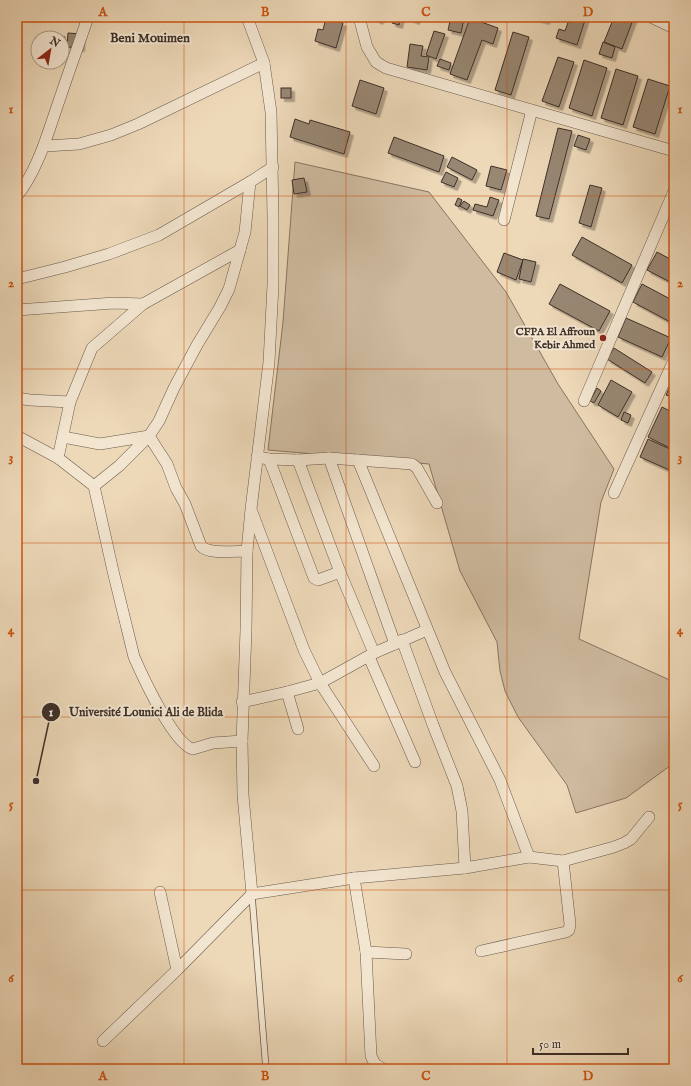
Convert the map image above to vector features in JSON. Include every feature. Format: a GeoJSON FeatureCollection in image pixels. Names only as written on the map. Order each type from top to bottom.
{"type":"FeatureCollection","features":[{"type":"Feature","properties":{"kind":"street"},"geometry":{"type":"LineString","coordinates":[[17,196],[31,174],[45,146],[88,17]]}},
{"type":"Feature","properties":{"kind":"street"},"geometry":{"type":"LineString","coordinates":[[248,17],[264,62],[271,112],[273,285],[269,362],[247,551],[242,741],[243,795],[252,894]]}},
{"type":"Feature","properties":{"kind":"street"},"geometry":{"type":"LineString","coordinates":[[359,17],[367,47],[376,62],[386,68],[674,151]]}},
{"type":"Feature","properties":{"kind":"street"},"geometry":{"type":"LineString","coordinates":[[651,17],[674,28]]}},
{"type":"Feature","properties":{"kind":"street"},"geometry":{"type":"LineString","coordinates":[[45,146],[79,144],[112,135],[138,124],[264,62]]}},
{"type":"Feature","properties":{"kind":"street"},"geometry":{"type":"LineString","coordinates":[[504,220],[532,110]]}},
{"type":"Feature","properties":{"kind":"street"},"geometry":{"type":"LineString","coordinates":[[17,279],[65,268],[160,235],[250,182],[272,167]]}},
{"type":"Feature","properties":{"kind":"street"},"geometry":{"type":"LineString","coordinates":[[94,486],[119,466],[149,436],[159,421],[174,388],[229,289],[245,232],[250,182]]}},
{"type":"Feature","properties":{"kind":"street"},"geometry":{"type":"LineString","coordinates":[[584,401],[674,192]]}},
{"type":"Feature","properties":{"kind":"street"},"geometry":{"type":"LineString","coordinates":[[58,458],[70,402],[92,348],[142,304],[240,250]]}},
{"type":"Feature","properties":{"kind":"street"},"geometry":{"type":"LineString","coordinates":[[17,310],[114,303],[142,304]]}},
{"type":"Feature","properties":{"kind":"street"},"geometry":{"type":"LineString","coordinates":[[614,493],[674,360]]}},
{"type":"Feature","properties":{"kind":"street"},"geometry":{"type":"LineString","coordinates":[[17,398],[70,402]]}},
{"type":"Feature","properties":{"kind":"street"},"geometry":{"type":"LineString","coordinates":[[17,436],[58,458],[94,486],[134,657],[167,721],[182,742],[192,749],[213,743],[242,741]]}},
{"type":"Feature","properties":{"kind":"street"},"geometry":{"type":"LineString","coordinates":[[63,437],[100,444],[149,436]]}},
{"type":"Feature","properties":{"kind":"street"},"geometry":{"type":"LineString","coordinates":[[149,436],[167,464],[176,488],[185,504],[201,546],[204,550],[247,551]]}},
{"type":"Feature","properties":{"kind":"street"},"geometry":{"type":"LineString","coordinates":[[257,457],[298,460],[329,458],[412,464],[417,468],[437,503]]}},
{"type":"Feature","properties":{"kind":"street"},"geometry":{"type":"LineString","coordinates":[[329,458],[399,642],[457,786],[462,812],[465,868]]}},
{"type":"Feature","properties":{"kind":"street"},"geometry":{"type":"LineString","coordinates":[[269,459],[314,578],[318,580],[340,572]]}},
{"type":"Feature","properties":{"kind":"street"},"geometry":{"type":"LineString","coordinates":[[298,460],[371,655],[415,762]]}},
{"type":"Feature","properties":{"kind":"street"},"geometry":{"type":"LineString","coordinates":[[358,460],[427,630],[451,685],[500,780],[529,857]]}},
{"type":"Feature","properties":{"kind":"street"},"geometry":{"type":"LineString","coordinates":[[251,509],[304,650],[320,683],[374,766]]}},
{"type":"Feature","properties":{"kind":"street"},"geometry":{"type":"LineString","coordinates":[[242,702],[320,683],[371,655],[427,630]]}},
{"type":"Feature","properties":{"kind":"street"},"geometry":{"type":"LineString","coordinates":[[287,692],[298,729]]}},
{"type":"Feature","properties":{"kind":"street"},"geometry":{"type":"LineString","coordinates":[[103,1041],[177,970],[252,894],[354,878],[465,868],[529,857],[563,861],[624,844],[649,817]]}},
{"type":"Feature","properties":{"kind":"street"},"geometry":{"type":"LineString","coordinates":[[481,951],[566,932],[569,930],[570,924],[563,861]]}},
{"type":"Feature","properties":{"kind":"street"},"geometry":{"type":"LineString","coordinates":[[354,878],[366,952],[371,1056],[375,1064],[383,1069]]}},
{"type":"Feature","properties":{"kind":"street"},"geometry":{"type":"LineString","coordinates":[[160,892],[177,970]]}},
{"type":"Feature","properties":{"kind":"street"},"geometry":{"type":"LineString","coordinates":[[366,952],[406,954]]}},
{"type":"Feature","properties":{"kind":"lane"},"geometry":{"type":"LineString","coordinates":[[252,894],[266,1069]]}},
{"type":"Feature","properties":{"kind":"shaded area"},"geometry":{"type":"Polygon","coordinates":[[[295,162],[429,192],[506,292],[558,384],[614,469],[601,502],[579,639],[674,682],[674,763],[626,798],[576,813],[567,785],[518,717],[505,691],[500,671],[497,642],[460,571],[429,464],[268,450],[283,322],[295,162]]]}},
{"type":"Feature","properties":{"kind":"building"},"geometry":{"type":"Polygon","coordinates":[[[372,17],[382,17],[379,21],[372,17]]]}},
{"type":"Feature","properties":{"kind":"building"},"geometry":{"type":"Polygon","coordinates":[[[394,17],[401,17],[399,25],[392,23],[394,17]]]}},
{"type":"Feature","properties":{"kind":"building"},"geometry":{"type":"Polygon","coordinates":[[[405,17],[417,17],[416,21],[405,17]]]}},
{"type":"Feature","properties":{"kind":"building"},"geometry":{"type":"Polygon","coordinates":[[[451,17],[464,18],[461,33],[448,30],[451,17]]]}},
{"type":"Feature","properties":{"kind":"building"},"geometry":{"type":"Polygon","coordinates":[[[531,17],[547,17],[546,21],[531,17]]]}},
{"type":"Feature","properties":{"kind":"building"},"geometry":{"type":"Polygon","coordinates":[[[570,17],[586,17],[577,45],[556,38],[559,29],[565,31],[570,17]]]}},
{"type":"Feature","properties":{"kind":"building"},"geometry":{"type":"Polygon","coordinates":[[[614,17],[634,17],[622,49],[604,42],[614,17]]]}},
{"type":"Feature","properties":{"kind":"building"},"geometry":{"type":"Polygon","coordinates":[[[326,18],[343,23],[336,48],[315,41],[318,29],[323,30],[326,18]]]}},
{"type":"Feature","properties":{"kind":"building"},"geometry":{"type":"Polygon","coordinates":[[[470,18],[498,28],[493,44],[482,40],[467,80],[450,74],[470,18]]]}},
{"type":"Feature","properties":{"kind":"building"},"geometry":{"type":"Polygon","coordinates":[[[434,31],[445,34],[436,59],[426,55],[434,31]]]}},
{"type":"Feature","properties":{"kind":"building"},"geometry":{"type":"Polygon","coordinates":[[[513,32],[529,37],[511,95],[495,90],[513,32]]]}},
{"type":"Feature","properties":{"kind":"building"},"geometry":{"type":"Polygon","coordinates":[[[70,33],[82,34],[81,48],[70,47],[70,33]]]}},
{"type":"Feature","properties":{"kind":"building"},"geometry":{"type":"Polygon","coordinates":[[[603,42],[615,47],[612,58],[599,54],[603,42]]]}},
{"type":"Feature","properties":{"kind":"building"},"geometry":{"type":"Polygon","coordinates":[[[410,44],[423,46],[421,56],[429,57],[427,70],[407,67],[410,44]]]}},
{"type":"Feature","properties":{"kind":"building"},"geometry":{"type":"Polygon","coordinates":[[[558,57],[574,62],[559,107],[542,101],[558,57]]]}},
{"type":"Feature","properties":{"kind":"building"},"geometry":{"type":"Polygon","coordinates":[[[440,59],[451,63],[449,70],[437,66],[440,59]]]}},
{"type":"Feature","properties":{"kind":"building"},"geometry":{"type":"Polygon","coordinates":[[[584,60],[607,68],[592,116],[569,108],[584,60]]]}},
{"type":"Feature","properties":{"kind":"building"},"geometry":{"type":"Polygon","coordinates":[[[616,69],[638,76],[623,125],[601,118],[616,69]]]}},
{"type":"Feature","properties":{"kind":"building"},"geometry":{"type":"Polygon","coordinates":[[[648,79],[670,86],[655,134],[633,127],[648,79]]]}},
{"type":"Feature","properties":{"kind":"building"},"geometry":{"type":"Polygon","coordinates":[[[360,80],[384,88],[376,114],[352,106],[360,80]]]}},
{"type":"Feature","properties":{"kind":"building"},"geometry":{"type":"Polygon","coordinates":[[[281,88],[291,88],[291,98],[281,98],[281,88]]]}},
{"type":"Feature","properties":{"kind":"building"},"geometry":{"type":"Polygon","coordinates":[[[295,119],[309,124],[310,120],[350,132],[344,154],[290,137],[295,119]]]}},
{"type":"Feature","properties":{"kind":"building"},"geometry":{"type":"Polygon","coordinates":[[[558,128],[572,131],[549,219],[536,216],[558,128]]]}},
{"type":"Feature","properties":{"kind":"building"},"geometry":{"type":"Polygon","coordinates":[[[578,135],[590,139],[586,150],[574,146],[578,135]]]}},
{"type":"Feature","properties":{"kind":"building"},"geometry":{"type":"Polygon","coordinates":[[[394,137],[444,156],[439,172],[388,153],[394,137]]]}},
{"type":"Feature","properties":{"kind":"building"},"geometry":{"type":"Polygon","coordinates":[[[452,157],[477,170],[472,180],[447,167],[452,157]]]}},
{"type":"Feature","properties":{"kind":"building"},"geometry":{"type":"Polygon","coordinates":[[[491,166],[507,170],[501,190],[486,186],[491,166]]]}},
{"type":"Feature","properties":{"kind":"building"},"geometry":{"type":"Polygon","coordinates":[[[446,172],[458,178],[454,187],[441,182],[446,172]]]}},
{"type":"Feature","properties":{"kind":"building"},"geometry":{"type":"Polygon","coordinates":[[[304,178],[307,192],[294,194],[292,180],[304,178]]]}},
{"type":"Feature","properties":{"kind":"building"},"geometry":{"type":"Polygon","coordinates":[[[590,185],[602,188],[591,227],[579,223],[590,185]]]}},
{"type":"Feature","properties":{"kind":"building"},"geometry":{"type":"Polygon","coordinates":[[[490,197],[499,200],[493,216],[473,210],[475,204],[487,207],[490,197]]]}},
{"type":"Feature","properties":{"kind":"building"},"geometry":{"type":"Polygon","coordinates":[[[458,198],[462,200],[459,207],[455,205],[458,198]]]}},
{"type":"Feature","properties":{"kind":"building"},"geometry":{"type":"Polygon","coordinates":[[[464,201],[470,205],[467,210],[460,206],[464,201]]]}},
{"type":"Feature","properties":{"kind":"building"},"geometry":{"type":"Polygon","coordinates":[[[582,237],[632,265],[622,283],[572,255],[582,237]]]}},
{"type":"Feature","properties":{"kind":"building"},"geometry":{"type":"Polygon","coordinates":[[[657,252],[674,261],[674,284],[647,270],[657,252]]]}},
{"type":"Feature","properties":{"kind":"building"},"geometry":{"type":"Polygon","coordinates":[[[504,253],[523,260],[516,280],[497,272],[504,253]]]}},
{"type":"Feature","properties":{"kind":"building"},"geometry":{"type":"Polygon","coordinates":[[[523,259],[536,262],[531,282],[519,279],[523,259]]]}},
{"type":"Feature","properties":{"kind":"building"},"geometry":{"type":"Polygon","coordinates":[[[560,284],[610,311],[599,331],[549,304],[560,284]]]}},
{"type":"Feature","properties":{"kind":"building"},"geometry":{"type":"Polygon","coordinates":[[[642,284],[674,301],[674,324],[633,302],[642,284]]]}},
{"type":"Feature","properties":{"kind":"building"},"geometry":{"type":"Polygon","coordinates":[[[626,318],[671,338],[662,357],[618,337],[626,318]]]}},
{"type":"Feature","properties":{"kind":"building"},"geometry":{"type":"Polygon","coordinates":[[[614,348],[652,372],[645,383],[607,359],[614,348]]]}},
{"type":"Feature","properties":{"kind":"building"},"geometry":{"type":"Polygon","coordinates":[[[674,377],[674,398],[666,395],[674,377]]]}},
{"type":"Feature","properties":{"kind":"building"},"geometry":{"type":"Polygon","coordinates":[[[611,380],[632,392],[618,417],[598,405],[611,380]]]}},
{"type":"Feature","properties":{"kind":"building"},"geometry":{"type":"Polygon","coordinates":[[[597,388],[601,391],[594,403],[590,401],[597,388]]]}},
{"type":"Feature","properties":{"kind":"building"},"geometry":{"type":"Polygon","coordinates":[[[662,407],[674,413],[674,450],[648,437],[662,407]]]}},
{"type":"Feature","properties":{"kind":"building"},"geometry":{"type":"Polygon","coordinates":[[[624,412],[631,415],[628,423],[621,420],[624,412]]]}},
{"type":"Feature","properties":{"kind":"building"},"geometry":{"type":"Polygon","coordinates":[[[648,439],[674,451],[674,472],[640,457],[648,439]]]}},
{"type":"Feature","properties":{"kind":"place","name":"CFPA El Affroun Kebir Ahmed"},"geometry":{"type":"Point","coordinates":[603,338]}},
{"type":"Feature","properties":{"kind":"place","name":"Université Lounici Ali de Blida"},"geometry":{"type":"Point","coordinates":[36,781]}},
{"type":"Feature","properties":{"kind":"district","name":"Beni Mouimen"},"geometry":{"type":"Point","coordinates":[150,38]}}]}
